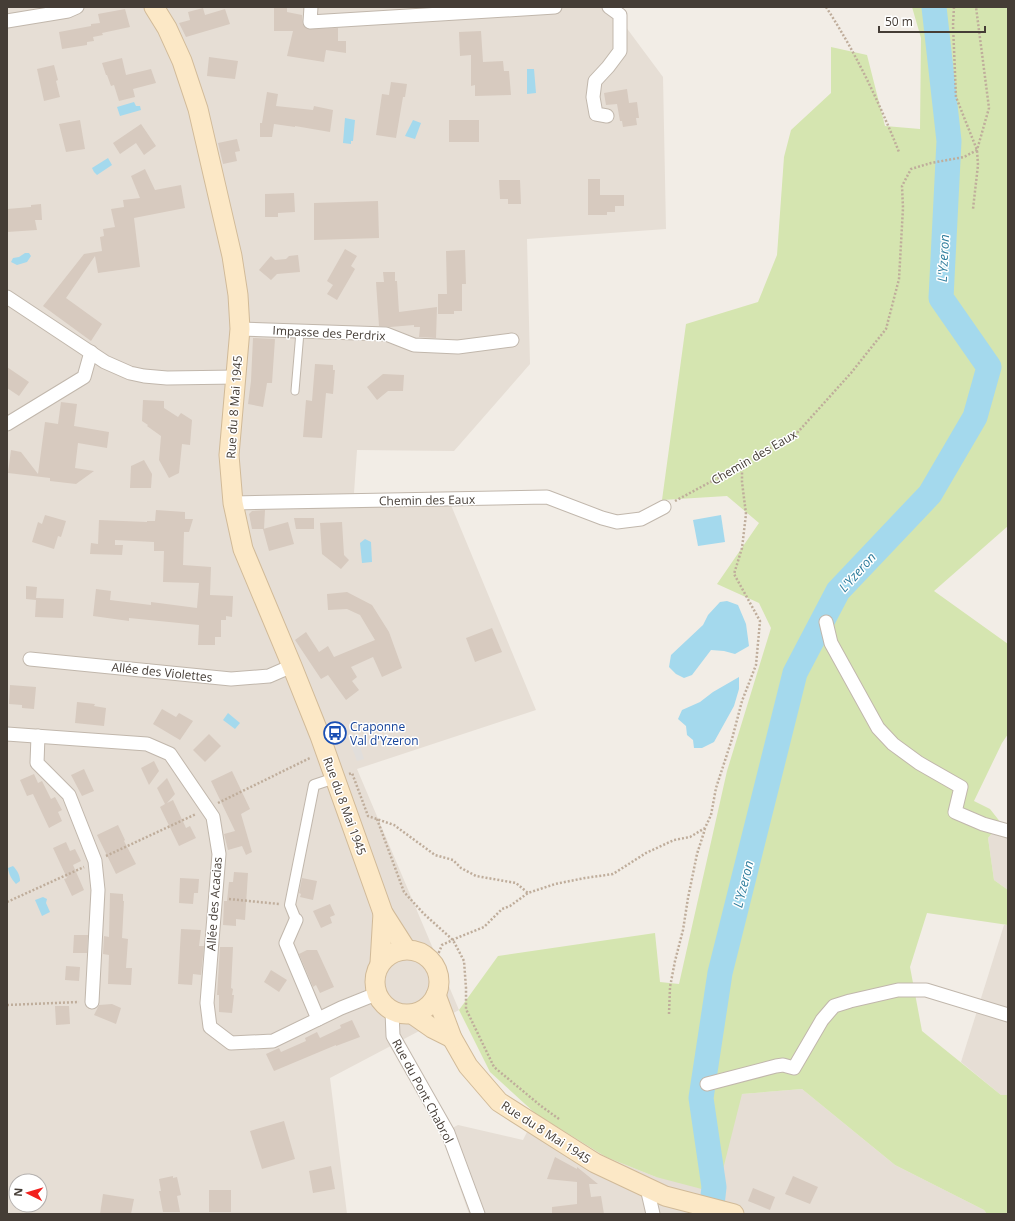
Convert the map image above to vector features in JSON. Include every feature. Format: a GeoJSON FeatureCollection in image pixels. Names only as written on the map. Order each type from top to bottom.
{"type":"FeatureCollection","features":[{"type":"Feature","properties":{"kind":"main road","name":"Rue du 8 Mai 1945"},"geometry":{"type":"LineString","coordinates":[[154,7],[167,28],[182,61],[198,109],[232,256],[238,295],[240,329],[229,455],[233,503],[243,549],[292,666],[335,778],[383,913],[406,949]]}},
{"type":"Feature","properties":{"kind":"main road","name":"Rue du 8 Mai 1945"},"geometry":{"type":"LineString","coordinates":[[380,963],[383,913]]}},
{"type":"Feature","properties":{"kind":"main road"},"geometry":{"type":"LineString","coordinates":[[406,949],[417,951],[426,956],[434,964],[439,979],[436,995],[430,1004],[422,1011],[412,1014],[402,1014],[392,1011],[383,1004],[376,994],[374,984],[375,973],[380,963],[387,956],[396,951],[406,949]]}},
{"type":"Feature","properties":{"kind":"main road","name":"Rue du 8 Mai 1945"},"geometry":{"type":"LineString","coordinates":[[436,995],[452,1038],[468,1066],[499,1102],[595,1163],[647,1188],[665,1196],[734,1214]]}},
{"type":"Feature","properties":{"kind":"main road"},"geometry":{"type":"LineString","coordinates":[[412,1014],[432,1028],[452,1038]]}},
{"type":"Feature","properties":{"kind":"street"},"geometry":{"type":"LineString","coordinates":[[7,21],[68,11],[77,7]]}},
{"type":"Feature","properties":{"kind":"street"},"geometry":{"type":"LineString","coordinates":[[311,7],[310,22],[555,7]]}},
{"type":"Feature","properties":{"kind":"street"},"geometry":{"type":"LineString","coordinates":[[607,116],[596,114],[593,97],[595,81],[620,51],[620,14],[609,7]]}},
{"type":"Feature","properties":{"kind":"street"},"geometry":{"type":"LineString","coordinates":[[7,297],[105,362],[130,373],[167,378],[237,377]]}},
{"type":"Feature","properties":{"kind":"street","name":"Impasse des Perdrix"},"geometry":{"type":"LineString","coordinates":[[240,329],[386,334],[414,345],[458,347],[512,340]]}},
{"type":"Feature","properties":{"kind":"street"},"geometry":{"type":"LineString","coordinates":[[7,424],[84,376],[91,352]]}},
{"type":"Feature","properties":{"kind":"street","name":"Chemin des Eaux"},"geometry":{"type":"LineString","coordinates":[[233,503],[547,497],[602,518],[617,522],[641,519],[664,507]]}},
{"type":"Feature","properties":{"kind":"street"},"geometry":{"type":"LineString","coordinates":[[826,622],[831,643],[878,728],[893,744],[919,763],[962,787],[956,812],[983,824],[1008,831]]}},
{"type":"Feature","properties":{"kind":"street","name":"Allée des Violettes"},"geometry":{"type":"LineString","coordinates":[[30,659],[231,679],[269,676],[292,666]]}},
{"type":"Feature","properties":{"kind":"street","name":"Allée des Acacias"},"geometry":{"type":"LineString","coordinates":[[7,734],[147,744],[170,754],[213,818],[219,854],[207,1003],[210,1027],[231,1042],[273,1041],[341,1008],[376,994]]}},
{"type":"Feature","properties":{"kind":"street"},"geometry":{"type":"LineString","coordinates":[[38,736],[37,763],[69,795],[95,861],[98,890],[92,1002]]}},
{"type":"Feature","properties":{"kind":"street"},"geometry":{"type":"LineString","coordinates":[[318,1019],[286,943],[296,920],[290,905],[314,785],[335,778]]}},
{"type":"Feature","properties":{"kind":"street"},"geometry":{"type":"LineString","coordinates":[[707,1084],[776,1066],[783,1065],[794,1068],[822,1020],[834,1006],[850,1001],[898,990],[926,990],[1008,1015]]}},
{"type":"Feature","properties":{"kind":"street","name":"Rue du Pont Chabrol"},"geometry":{"type":"LineString","coordinates":[[392,1011],[393,1036],[448,1133],[478,1214]]}},
{"type":"Feature","properties":{"kind":"street"},"geometry":{"type":"LineString","coordinates":[[647,1188],[653,1214]]}},
{"type":"Feature","properties":{"kind":"lane"},"geometry":{"type":"LineString","coordinates":[[295,391],[300,332]]}},
{"type":"Feature","properties":{"kind":"path"},"geometry":{"type":"LineString","coordinates":[[826,7],[842,30],[874,93],[899,152]]}},
{"type":"Feature","properties":{"kind":"path"},"geometry":{"type":"LineString","coordinates":[[954,7],[953,26],[956,97],[977,150],[978,165],[973,209]]}},
{"type":"Feature","properties":{"kind":"path"},"geometry":{"type":"LineString","coordinates":[[976,7],[990,108],[977,150]]}},
{"type":"Feature","properties":{"kind":"path","name":"Chemin des Eaux"},"geometry":{"type":"LineString","coordinates":[[664,507],[742,465],[797,433],[851,373],[886,329],[899,279],[903,208],[902,186],[911,169],[931,163],[964,157],[977,150]]}},
{"type":"Feature","properties":{"kind":"path"},"geometry":{"type":"LineString","coordinates":[[669,1014],[670,987],[698,854],[705,828],[711,815],[716,788],[732,739],[742,700],[756,665],[760,621],[734,574],[742,548],[746,514],[742,482],[742,465]]}},
{"type":"Feature","properties":{"kind":"path"},"geometry":{"type":"LineString","coordinates":[[223,800],[304,761]]}},
{"type":"Feature","properties":{"kind":"path"},"geometry":{"type":"LineString","coordinates":[[335,778],[352,773],[368,816],[394,825],[435,855],[453,860],[461,868],[476,876],[516,883],[528,893]]}},
{"type":"Feature","properties":{"kind":"path"},"geometry":{"type":"LineString","coordinates":[[377,819],[404,892],[424,914],[453,940],[464,961],[466,1009],[494,1067],[541,1106],[559,1118]]}},
{"type":"Feature","properties":{"kind":"path"},"geometry":{"type":"LineString","coordinates":[[117,851],[183,820]]}},
{"type":"Feature","properties":{"kind":"path"},"geometry":{"type":"LineString","coordinates":[[434,964],[442,945],[484,927],[502,909],[510,906],[528,893],[555,884],[613,874],[646,853],[674,840],[690,837],[705,828]]}},
{"type":"Feature","properties":{"kind":"path"},"geometry":{"type":"LineString","coordinates":[[7,902],[77,870]]}},
{"type":"Feature","properties":{"kind":"path"},"geometry":{"type":"LineString","coordinates":[[244,900],[290,905]]}},
{"type":"Feature","properties":{"kind":"path"},"geometry":{"type":"LineString","coordinates":[[7,1005],[71,1002]]}},
{"type":"Feature","properties":{"kind":"shaded area"},"geometry":{"type":"Polygon","coordinates":[[[7,7],[611,7],[663,77],[666,229],[527,239],[530,364],[454,451],[357,450],[354,493],[446,493],[536,710],[357,769],[459,1010],[330,1078],[347,1214],[7,1214],[7,7]]]}},
{"type":"Feature","properties":{"kind":"shaded area"},"geometry":{"type":"Polygon","coordinates":[[[356,734],[364,759],[357,761],[348,737],[356,734]]]}},
{"type":"Feature","properties":{"kind":"shaded area"},"geometry":{"type":"Polygon","coordinates":[[[1001,823],[1008,824],[1008,890],[994,880],[988,838],[1001,823]]]}},
{"type":"Feature","properties":{"kind":"shaded area"},"geometry":{"type":"Polygon","coordinates":[[[1004,925],[1008,925],[1008,1095],[1001,1095],[961,1062],[1004,925]]]}},
{"type":"Feature","properties":{"kind":"shaded area"},"geometry":{"type":"Polygon","coordinates":[[[802,1089],[895,1165],[984,1210],[987,1214],[469,1214],[441,1134],[458,1125],[523,1140],[536,1114],[606,1157],[656,1177],[742,1094],[802,1089]]]}},
{"type":"Feature","properties":{"kind":"green space"},"geometry":{"type":"Polygon","coordinates":[[[912,7],[1008,7],[1008,526],[934,591],[1008,644],[1008,734],[1002,743],[974,801],[990,809],[1001,823],[988,838],[994,880],[1008,890],[1008,925],[927,913],[910,967],[922,1031],[1001,1095],[1008,1095],[1008,1214],[987,1214],[984,1210],[895,1165],[802,1089],[742,1094],[717,1193],[656,1177],[606,1157],[536,1114],[490,1072],[459,1010],[498,956],[655,933],[660,982],[679,984],[727,771],[771,628],[759,603],[717,584],[759,523],[727,496],[662,500],[686,324],[758,302],[777,255],[784,157],[791,130],[831,93],[831,47],[867,55],[885,126],[920,129],[921,38],[912,7]]]}},
{"type":"Feature","properties":{"kind":"water"},"geometry":{"type":"Polygon","coordinates":[[[527,69],[534,69],[536,93],[527,94],[527,69]]]}},
{"type":"Feature","properties":{"kind":"water"},"geometry":{"type":"Polygon","coordinates":[[[134,102],[136,106],[140,106],[141,110],[120,116],[117,107],[134,102]]]}},
{"type":"Feature","properties":{"kind":"water"},"geometry":{"type":"Polygon","coordinates":[[[345,118],[355,120],[353,141],[351,141],[351,144],[343,143],[345,118]]]}},
{"type":"Feature","properties":{"kind":"water"},"geometry":{"type":"Polygon","coordinates":[[[413,120],[421,123],[415,139],[405,136],[413,120]]]}},
{"type":"Feature","properties":{"kind":"water"},"geometry":{"type":"Polygon","coordinates":[[[108,158],[112,165],[97,175],[92,168],[108,158]]]}},
{"type":"Feature","properties":{"kind":"water"},"geometry":{"type":"Polygon","coordinates":[[[25,253],[29,253],[31,256],[27,262],[17,265],[11,262],[13,258],[19,257],[25,253]]]}},
{"type":"Feature","properties":{"kind":"water"},"geometry":{"type":"Polygon","coordinates":[[[721,515],[725,542],[698,546],[693,520],[721,515]]]}},
{"type":"Feature","properties":{"kind":"water"},"geometry":{"type":"Polygon","coordinates":[[[365,539],[371,542],[372,562],[362,563],[360,543],[365,539]]]}},
{"type":"Feature","properties":{"kind":"water"},"geometry":{"type":"Polygon","coordinates":[[[727,601],[738,605],[746,624],[749,646],[735,654],[711,650],[692,675],[684,678],[676,674],[669,667],[671,655],[703,625],[708,615],[720,602],[727,601]]]}},
{"type":"Feature","properties":{"kind":"water"},"geometry":{"type":"Polygon","coordinates":[[[739,677],[739,689],[734,706],[714,742],[702,748],[694,748],[693,740],[687,735],[686,726],[678,719],[682,710],[700,702],[713,692],[739,677]]]}},
{"type":"Feature","properties":{"kind":"water"},"geometry":{"type":"Polygon","coordinates":[[[228,713],[240,723],[235,729],[223,720],[228,713]]]}},
{"type":"Feature","properties":{"kind":"water"},"geometry":{"type":"Polygon","coordinates":[[[13,866],[16,869],[20,879],[20,881],[16,884],[10,876],[8,868],[13,866]]]}},
{"type":"Feature","properties":{"kind":"water"},"geometry":{"type":"Polygon","coordinates":[[[43,897],[47,899],[46,903],[50,912],[42,916],[35,900],[43,897]]]}},
{"type":"Feature","properties":{"kind":"building"},"geometry":{"type":"Polygon","coordinates":[[[274,7],[287,7],[287,12],[302,15],[303,25],[307,29],[338,28],[338,41],[346,41],[346,53],[326,50],[324,62],[287,56],[293,31],[274,31],[274,7]]]}},
{"type":"Feature","properties":{"kind":"building"},"geometry":{"type":"Polygon","coordinates":[[[203,8],[205,15],[225,9],[230,24],[186,37],[179,23],[190,20],[188,12],[203,8]]]}},
{"type":"Feature","properties":{"kind":"building"},"geometry":{"type":"Polygon","coordinates":[[[125,9],[130,27],[102,33],[103,35],[93,37],[94,41],[87,42],[87,45],[62,49],[59,32],[100,23],[98,14],[125,9]]]}},
{"type":"Feature","properties":{"kind":"building"},"geometry":{"type":"Polygon","coordinates":[[[481,31],[483,62],[503,61],[504,71],[509,71],[511,95],[475,96],[475,85],[471,86],[471,55],[460,56],[459,32],[481,31]]]}},
{"type":"Feature","properties":{"kind":"building"},"geometry":{"type":"Polygon","coordinates":[[[209,57],[238,61],[235,79],[207,76],[209,57]]]}},
{"type":"Feature","properties":{"kind":"building"},"geometry":{"type":"Polygon","coordinates":[[[122,58],[126,75],[151,69],[156,83],[133,89],[135,97],[119,101],[114,85],[111,86],[102,63],[122,58]]]}},
{"type":"Feature","properties":{"kind":"building"},"geometry":{"type":"Polygon","coordinates":[[[54,65],[60,97],[44,101],[37,69],[54,65]]]}},
{"type":"Feature","properties":{"kind":"building"},"geometry":{"type":"Polygon","coordinates":[[[391,82],[407,84],[405,97],[403,97],[396,138],[376,135],[382,94],[389,95],[391,82]]]}},
{"type":"Feature","properties":{"kind":"building"},"geometry":{"type":"Polygon","coordinates":[[[627,89],[629,103],[637,102],[639,118],[636,118],[637,125],[623,127],[622,121],[620,121],[617,104],[606,105],[604,93],[627,89]]]}},
{"type":"Feature","properties":{"kind":"building"},"geometry":{"type":"Polygon","coordinates":[[[267,92],[278,94],[276,106],[313,110],[314,106],[333,110],[330,132],[274,124],[272,137],[260,137],[260,123],[262,123],[267,92]]]}},
{"type":"Feature","properties":{"kind":"building"},"geometry":{"type":"Polygon","coordinates":[[[80,120],[85,149],[66,152],[59,124],[80,120]]]}},
{"type":"Feature","properties":{"kind":"building"},"geometry":{"type":"Polygon","coordinates":[[[449,120],[479,120],[479,142],[449,142],[449,120]]]}},
{"type":"Feature","properties":{"kind":"building"},"geometry":{"type":"Polygon","coordinates":[[[141,124],[156,146],[144,155],[136,143],[120,154],[113,143],[141,124]]]}},
{"type":"Feature","properties":{"kind":"building"},"geometry":{"type":"Polygon","coordinates":[[[237,139],[240,151],[235,152],[237,161],[223,164],[218,143],[237,139]]]}},
{"type":"Feature","properties":{"kind":"building"},"geometry":{"type":"Polygon","coordinates":[[[145,169],[155,190],[181,185],[185,208],[134,218],[140,267],[98,273],[95,256],[66,298],[102,324],[91,341],[43,306],[84,254],[102,251],[100,237],[104,236],[103,229],[115,227],[111,209],[124,207],[123,200],[140,198],[131,176],[145,169]]]}},
{"type":"Feature","properties":{"kind":"building"},"geometry":{"type":"Polygon","coordinates":[[[588,179],[600,179],[600,195],[624,195],[624,206],[615,206],[615,212],[607,212],[607,215],[588,215],[588,179]]]}},
{"type":"Feature","properties":{"kind":"building"},"geometry":{"type":"Polygon","coordinates":[[[499,180],[520,180],[521,204],[508,204],[508,199],[500,199],[499,180]]]}},
{"type":"Feature","properties":{"kind":"building"},"geometry":{"type":"Polygon","coordinates":[[[294,193],[295,212],[278,213],[278,217],[265,217],[265,194],[294,193]]]}},
{"type":"Feature","properties":{"kind":"building"},"geometry":{"type":"Polygon","coordinates":[[[378,201],[379,238],[314,240],[314,203],[378,201]]]}},
{"type":"Feature","properties":{"kind":"building"},"geometry":{"type":"Polygon","coordinates":[[[41,204],[42,220],[35,220],[37,230],[7,232],[7,209],[31,207],[31,205],[41,204]]]}},
{"type":"Feature","properties":{"kind":"building"},"geometry":{"type":"Polygon","coordinates":[[[345,249],[357,256],[351,266],[355,269],[337,300],[327,294],[333,285],[327,281],[345,249]]]}},
{"type":"Feature","properties":{"kind":"building"},"geometry":{"type":"Polygon","coordinates":[[[465,250],[466,284],[462,284],[462,311],[454,311],[454,314],[438,314],[438,294],[447,294],[446,251],[465,250]]]}},
{"type":"Feature","properties":{"kind":"building"},"geometry":{"type":"Polygon","coordinates":[[[298,255],[300,272],[277,274],[271,280],[259,270],[271,256],[275,260],[286,259],[289,256],[298,255]]]}},
{"type":"Feature","properties":{"kind":"building"},"geometry":{"type":"Polygon","coordinates":[[[383,272],[395,272],[399,312],[437,307],[436,338],[419,337],[420,327],[414,327],[414,325],[390,327],[379,326],[376,282],[384,282],[383,272]]]}},
{"type":"Feature","properties":{"kind":"building"},"geometry":{"type":"Polygon","coordinates":[[[253,338],[275,339],[272,383],[267,383],[263,407],[248,404],[251,381],[253,338]]]}},
{"type":"Feature","properties":{"kind":"building"},"geometry":{"type":"Polygon","coordinates":[[[315,364],[333,365],[333,370],[335,370],[333,394],[326,393],[322,438],[303,437],[306,400],[312,401],[315,364]]]}},
{"type":"Feature","properties":{"kind":"building"},"geometry":{"type":"Polygon","coordinates":[[[7,367],[29,382],[19,396],[7,388],[7,367]]]}},
{"type":"Feature","properties":{"kind":"building"},"geometry":{"type":"Polygon","coordinates":[[[383,374],[404,375],[403,391],[388,391],[377,400],[367,387],[383,374]]]}},
{"type":"Feature","properties":{"kind":"building"},"geometry":{"type":"Polygon","coordinates":[[[143,400],[164,401],[164,408],[178,417],[181,413],[192,420],[190,445],[182,444],[179,473],[169,478],[159,460],[161,436],[142,421],[143,400]]]}},
{"type":"Feature","properties":{"kind":"building"},"geometry":{"type":"Polygon","coordinates":[[[61,402],[77,404],[74,426],[109,432],[107,448],[78,443],[75,468],[94,471],[76,484],[50,481],[50,478],[8,473],[11,450],[21,452],[38,474],[45,422],[58,424],[61,402]]]}},
{"type":"Feature","properties":{"kind":"building"},"geometry":{"type":"Polygon","coordinates":[[[144,460],[152,474],[151,488],[130,488],[131,466],[144,460]]]}},
{"type":"Feature","properties":{"kind":"building"},"geometry":{"type":"Polygon","coordinates":[[[156,510],[185,512],[185,519],[193,519],[189,532],[184,532],[183,565],[211,567],[210,595],[233,596],[232,617],[226,616],[226,620],[221,620],[221,637],[215,637],[215,645],[198,645],[199,625],[129,618],[129,621],[93,616],[96,589],[111,591],[110,600],[151,605],[151,602],[197,608],[199,583],[163,582],[164,551],[154,551],[154,542],[115,540],[115,545],[123,545],[122,555],[90,554],[91,543],[98,544],[99,520],[155,521],[156,510]]]}},
{"type":"Feature","properties":{"kind":"building"},"geometry":{"type":"Polygon","coordinates":[[[265,510],[264,529],[252,529],[249,514],[252,511],[265,510]]]}},
{"type":"Feature","properties":{"kind":"building"},"geometry":{"type":"Polygon","coordinates":[[[45,515],[66,521],[61,537],[58,536],[54,549],[32,542],[38,522],[42,524],[45,515]]]}},
{"type":"Feature","properties":{"kind":"building"},"geometry":{"type":"Polygon","coordinates":[[[294,518],[314,518],[314,529],[296,529],[294,518]]]}},
{"type":"Feature","properties":{"kind":"building"},"geometry":{"type":"Polygon","coordinates":[[[288,522],[294,544],[269,551],[263,529],[288,522]]]}},
{"type":"Feature","properties":{"kind":"building"},"geometry":{"type":"Polygon","coordinates":[[[342,522],[344,555],[349,560],[341,569],[322,554],[320,523],[342,522]]]}},
{"type":"Feature","properties":{"kind":"building"},"geometry":{"type":"Polygon","coordinates":[[[26,586],[37,587],[36,598],[64,599],[63,618],[35,617],[36,600],[26,599],[26,586]]]}},
{"type":"Feature","properties":{"kind":"building"},"geometry":{"type":"Polygon","coordinates":[[[347,592],[372,605],[389,632],[402,668],[382,677],[373,657],[351,667],[357,677],[352,681],[359,690],[346,700],[328,675],[321,679],[295,640],[306,632],[319,652],[328,646],[334,657],[375,640],[360,615],[347,609],[328,610],[327,594],[347,592]]]}},
{"type":"Feature","properties":{"kind":"building"},"geometry":{"type":"Polygon","coordinates":[[[492,628],[502,652],[475,662],[466,638],[492,628]]]}},
{"type":"Feature","properties":{"kind":"building"},"geometry":{"type":"Polygon","coordinates":[[[10,685],[36,687],[34,709],[22,708],[22,705],[9,704],[10,685]]]}},
{"type":"Feature","properties":{"kind":"building"},"geometry":{"type":"Polygon","coordinates":[[[77,702],[95,704],[94,706],[106,708],[104,726],[75,723],[77,702]]]}},
{"type":"Feature","properties":{"kind":"building"},"geometry":{"type":"Polygon","coordinates":[[[162,709],[176,717],[179,713],[193,721],[180,740],[153,724],[162,709]]]}},
{"type":"Feature","properties":{"kind":"building"},"geometry":{"type":"Polygon","coordinates":[[[209,734],[221,746],[205,762],[193,750],[209,734]]]}},
{"type":"Feature","properties":{"kind":"building"},"geometry":{"type":"Polygon","coordinates":[[[154,761],[159,771],[149,785],[141,768],[154,761]]]}},
{"type":"Feature","properties":{"kind":"building"},"geometry":{"type":"Polygon","coordinates":[[[84,769],[94,791],[82,796],[71,775],[84,769]]]}},
{"type":"Feature","properties":{"kind":"building"},"geometry":{"type":"Polygon","coordinates":[[[232,771],[250,809],[241,814],[252,852],[246,855],[242,846],[228,850],[224,834],[235,831],[211,781],[232,771]]]}},
{"type":"Feature","properties":{"kind":"building"},"geometry":{"type":"Polygon","coordinates":[[[34,774],[38,783],[42,781],[51,799],[55,797],[62,810],[58,812],[62,821],[49,828],[33,794],[27,796],[20,780],[34,774]]]}},
{"type":"Feature","properties":{"kind":"building"},"geometry":{"type":"Polygon","coordinates":[[[167,778],[175,794],[167,803],[173,800],[186,828],[190,826],[196,838],[179,846],[160,807],[165,804],[157,788],[167,778]]]}},
{"type":"Feature","properties":{"kind":"building"},"geometry":{"type":"Polygon","coordinates":[[[118,825],[125,840],[124,841],[136,864],[116,874],[97,835],[118,825]]]}},
{"type":"Feature","properties":{"kind":"building"},"geometry":{"type":"Polygon","coordinates":[[[66,842],[70,851],[75,849],[81,861],[73,865],[84,890],[72,896],[64,879],[67,878],[53,848],[66,842]]]}},
{"type":"Feature","properties":{"kind":"building"},"geometry":{"type":"Polygon","coordinates":[[[234,872],[248,873],[245,920],[236,919],[236,926],[223,925],[224,901],[227,901],[229,882],[233,882],[234,872]]]}},
{"type":"Feature","properties":{"kind":"building"},"geometry":{"type":"Polygon","coordinates":[[[180,878],[199,879],[198,893],[194,893],[193,904],[179,903],[180,878]]]}},
{"type":"Feature","properties":{"kind":"building"},"geometry":{"type":"Polygon","coordinates":[[[302,878],[317,881],[313,900],[300,897],[301,894],[299,893],[302,878]]]}},
{"type":"Feature","properties":{"kind":"building"},"geometry":{"type":"Polygon","coordinates":[[[110,893],[123,894],[122,938],[128,939],[126,968],[132,968],[131,985],[108,984],[109,955],[103,954],[104,936],[109,937],[110,893]]]}},
{"type":"Feature","properties":{"kind":"building"},"geometry":{"type":"Polygon","coordinates":[[[330,904],[335,915],[330,917],[332,923],[321,928],[313,911],[330,904]]]}},
{"type":"Feature","properties":{"kind":"building"},"geometry":{"type":"Polygon","coordinates":[[[181,929],[201,930],[199,946],[204,946],[201,975],[193,974],[192,985],[178,984],[181,929]]]}},
{"type":"Feature","properties":{"kind":"building"},"geometry":{"type":"Polygon","coordinates":[[[74,935],[88,935],[87,953],[73,953],[74,935]]]}},
{"type":"Feature","properties":{"kind":"building"},"geometry":{"type":"Polygon","coordinates":[[[220,947],[233,947],[231,988],[233,989],[232,995],[234,995],[232,1013],[219,1012],[219,995],[217,995],[220,947]]]}},
{"type":"Feature","properties":{"kind":"building"},"geometry":{"type":"Polygon","coordinates":[[[307,950],[317,950],[334,987],[320,993],[316,985],[313,987],[299,954],[307,950]]]}},
{"type":"Feature","properties":{"kind":"building"},"geometry":{"type":"Polygon","coordinates":[[[66,966],[80,967],[79,981],[65,980],[66,966]]]}},
{"type":"Feature","properties":{"kind":"building"},"geometry":{"type":"Polygon","coordinates":[[[271,970],[287,980],[279,992],[264,982],[271,970]]]}},
{"type":"Feature","properties":{"kind":"building"},"geometry":{"type":"Polygon","coordinates":[[[112,1004],[121,1008],[116,1024],[94,1015],[99,1005],[112,1004]]]}},
{"type":"Feature","properties":{"kind":"building"},"geometry":{"type":"Polygon","coordinates":[[[55,1006],[69,1006],[70,1024],[56,1025],[55,1006]]]}},
{"type":"Feature","properties":{"kind":"building"},"geometry":{"type":"Polygon","coordinates":[[[352,1020],[360,1037],[336,1045],[274,1071],[266,1054],[279,1048],[281,1052],[306,1041],[305,1038],[317,1032],[320,1038],[341,1028],[340,1025],[352,1020]]]}},
{"type":"Feature","properties":{"kind":"building"},"geometry":{"type":"Polygon","coordinates":[[[284,1121],[295,1159],[262,1169],[250,1131],[284,1121]]]}},
{"type":"Feature","properties":{"kind":"building"},"geometry":{"type":"Polygon","coordinates":[[[555,1157],[577,1169],[577,1167],[598,1184],[589,1184],[591,1197],[601,1196],[604,1214],[552,1214],[552,1207],[577,1204],[577,1182],[547,1179],[555,1157]]]}},
{"type":"Feature","properties":{"kind":"building"},"geometry":{"type":"Polygon","coordinates":[[[331,1166],[335,1189],[313,1193],[309,1171],[331,1166]]]}},
{"type":"Feature","properties":{"kind":"building"},"geometry":{"type":"Polygon","coordinates":[[[173,1176],[173,1178],[177,1177],[181,1195],[177,1196],[180,1212],[163,1212],[159,1191],[161,1191],[159,1179],[173,1176]]]}},
{"type":"Feature","properties":{"kind":"building"},"geometry":{"type":"Polygon","coordinates":[[[793,1176],[818,1187],[810,1204],[785,1194],[793,1176]]]}},
{"type":"Feature","properties":{"kind":"building"},"geometry":{"type":"Polygon","coordinates":[[[753,1188],[775,1197],[770,1210],[748,1201],[753,1188]]]}},
{"type":"Feature","properties":{"kind":"building"},"geometry":{"type":"Polygon","coordinates":[[[209,1190],[231,1190],[231,1212],[209,1212],[209,1190]]]}},
{"type":"Feature","properties":{"kind":"building"},"geometry":{"type":"Polygon","coordinates":[[[103,1194],[134,1199],[131,1214],[100,1214],[103,1194]]]}},
{"type":"Feature","properties":{"kind":"waterway","name":"L'Yzeron"},"geometry":{"type":"LineString","coordinates":[[711,1214],[714,1187],[701,1098],[720,973],[795,673],[838,591],[930,494],[975,417],[989,367],[941,298],[949,141],[934,7]]}},
{"type":"Feature","properties":{"kind":"place","name":"Craponne Val d'Yzeron"},"geometry":{"type":"Point","coordinates":[335,733]}}]}
